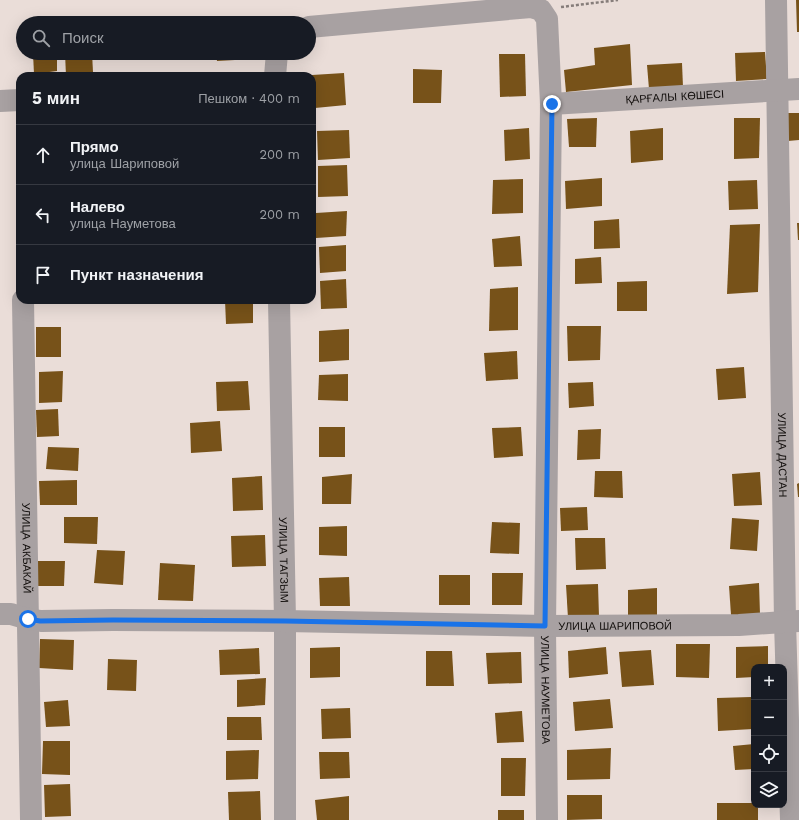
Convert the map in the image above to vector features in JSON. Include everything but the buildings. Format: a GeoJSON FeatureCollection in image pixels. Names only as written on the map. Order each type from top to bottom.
{"type":"FeatureCollection","features":[{"type":"Feature","properties":{"kind":"street","name":"УЛИЦА ДАСТАН"},"geometry":{"type":"LineString","coordinates":[[776,0],[789,90],[792,621],[791,820]]}},
{"type":"Feature","properties":{"kind":"street"},"geometry":{"type":"LineString","coordinates":[[316,26],[531,7],[541,10]]}},
{"type":"Feature","properties":{"kind":"street","name":"УЛИЦА НАУМЕТОВА"},"geometry":{"type":"LineString","coordinates":[[541,10],[547,19],[552,104],[545,626],[547,820]]}},
{"type":"Feature","properties":{"kind":"street"},"geometry":{"type":"LineString","coordinates":[[275,72],[276,60]]}},
{"type":"Feature","properties":{"kind":"street","name":"ҚАРҒАЛЫ КӨШЕСІ"},"geometry":{"type":"LineString","coordinates":[[552,104],[789,90]]}},
{"type":"Feature","properties":{"kind":"street"},"geometry":{"type":"LineString","coordinates":[[0,101],[16,100]]}},
{"type":"Feature","properties":{"kind":"street","name":"УЛИЦА АКБАКАЙ"},"geometry":{"type":"LineString","coordinates":[[23,304],[31,820]]}},
{"type":"Feature","properties":{"kind":"street","name":"УЛИЦА ТАГЗЫМ"},"geometry":{"type":"LineString","coordinates":[[279,304],[285,621],[285,820]]}},
{"type":"Feature","properties":{"kind":"street","name":"УЛИЦА ШАРИПОВОЙ"},"geometry":{"type":"LineString","coordinates":[[0,614],[11,614],[40,621],[285,621],[545,626],[739,625],[792,621]]}},
{"type":"Feature","properties":{"kind":"path"},"geometry":{"type":"LineString","coordinates":[[541,10],[618,0]]}},
{"type":"Feature","properties":{"kind":"route"},"geometry":{"type":"LineString","coordinates":[[28,619],[40,621],[285,621],[545,626],[552,104]]}}]}
